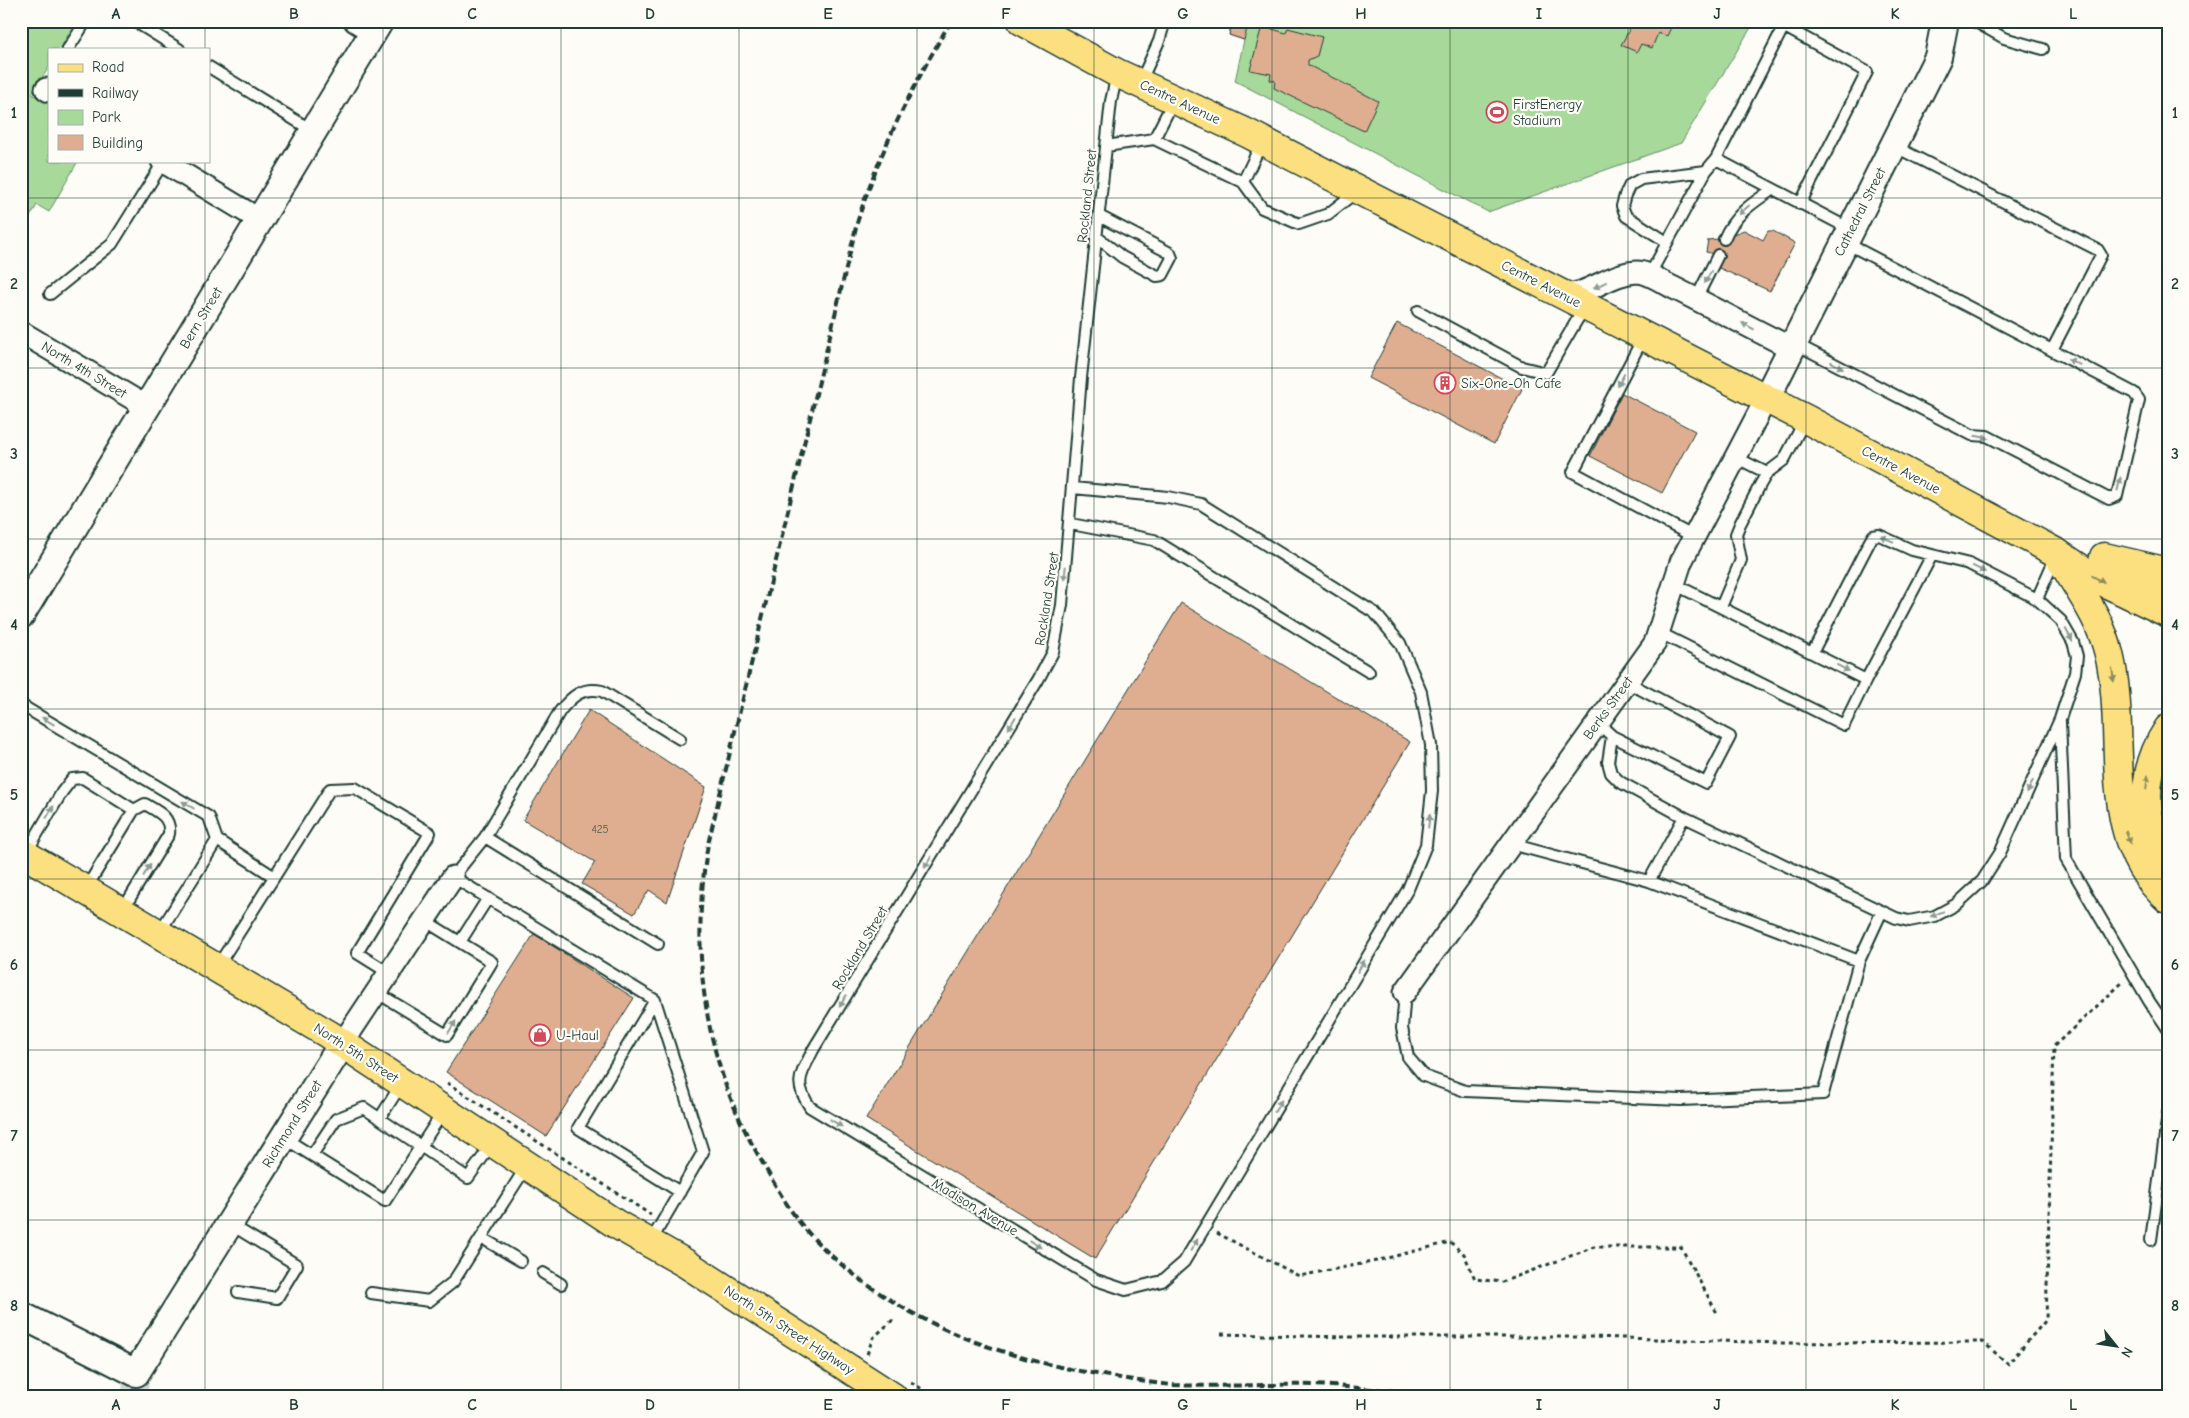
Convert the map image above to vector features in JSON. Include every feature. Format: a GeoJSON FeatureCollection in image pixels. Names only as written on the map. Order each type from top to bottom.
{"type":"FeatureCollection","features":[{"type":"Feature","properties":{"kind":"main road","name":"Centre Avenue"},"geometry":{"type":"LineString","coordinates":[[1023,22],[1129,78],[1262,141],[1766,399],[2058,553],[2094,578],[2168,613]]}},
{"type":"Feature","properties":{"kind":"main road","name":"Centre Avenue"},"geometry":{"type":"LineString","coordinates":[[2058,553],[2104,557],[2168,588]]}},
{"type":"Feature","properties":{"kind":"main road"},"geometry":{"type":"LineString","coordinates":[[2058,553],[2096,618],[2109,652],[2115,687],[2122,812],[2128,838],[2146,874],[2168,899]]}},
{"type":"Feature","properties":{"kind":"main road"},"geometry":{"type":"LineString","coordinates":[[2104,557],[2168,572]]}},
{"type":"Feature","properties":{"kind":"main road"},"geometry":{"type":"LineString","coordinates":[[2168,729],[2158,745],[2150,766],[2146,798],[2152,830],[2168,862]]}},
{"type":"Feature","properties":{"kind":"main road","name":"North 5th Street"},"geometry":{"type":"LineString","coordinates":[[23,853],[342,1044],[616,1224],[656,1233],[685,1263]]}},
{"type":"Feature","properties":{"kind":"main road","name":"North 5th Street Highway"},"geometry":{"type":"LineString","coordinates":[[685,1263],[901,1389]]}},
{"type":"Feature","properties":{"kind":"street","name":"Cathedral Street"},"geometry":{"type":"LineString","coordinates":[[1766,399],[1938,57],[1945,21]]}},
{"type":"Feature","properties":{"kind":"street","name":"Bern Street"},"geometry":{"type":"LineString","coordinates":[[25,600],[147,407],[314,131],[370,25]]}},
{"type":"Feature","properties":{"kind":"street"},"geometry":{"type":"LineString","coordinates":[[165,162],[260,220]]}},
{"type":"Feature","properties":{"kind":"street"},"geometry":{"type":"LineString","coordinates":[[1572,301],[1573,295],[1638,272],[1792,346]]}},
{"type":"Feature","properties":{"kind":"street","name":"North 4th Street"},"geometry":{"type":"LineString","coordinates":[[22,335],[147,407]]}},
{"type":"Feature","properties":{"kind":"street","name":"Berks Street"},"geometry":{"type":"LineString","coordinates":[[1405,992],[1510,844],[1605,730],[1627,682],[1655,643],[1681,562],[1766,399]]}},
{"type":"Feature","properties":{"kind":"street","name":"Richmond Street"},"geometry":{"type":"LineString","coordinates":[[21,1315],[136,1373],[342,1044],[453,877]]}},
{"type":"Feature","properties":{"kind":"lane"},"geometry":{"type":"LineString","coordinates":[[69,48],[86,21]]}},
{"type":"Feature","properties":{"kind":"lane"},"geometry":{"type":"LineString","coordinates":[[134,21],[177,48]]}},
{"type":"Feature","properties":{"kind":"lane","name":"Rockland Street"},"geometry":{"type":"LineString","coordinates":[[800,1092],[802,1073],[813,1050],[1053,652],[1062,605],[1081,378],[1111,101],[1159,41],[1165,21]]}},
{"type":"Feature","properties":{"kind":"lane"},"geometry":{"type":"LineString","coordinates":[[1974,21],[2004,38],[2043,48]]}},
{"type":"Feature","properties":{"kind":"lane"},"geometry":{"type":"LineString","coordinates":[[1649,276],[1706,171],[1716,159],[1786,24],[1867,72],[1800,204]]}},
{"type":"Feature","properties":{"kind":"lane"},"geometry":{"type":"LineString","coordinates":[[210,72],[314,131]]}},
{"type":"Feature","properties":{"kind":"lane"},"geometry":{"type":"LineString","coordinates":[[1154,139],[1174,99]]}},
{"type":"Feature","properties":{"kind":"lane"},"geometry":{"type":"LineString","coordinates":[[1106,146],[1154,139],[1243,182],[1262,208],[1299,224],[1328,214],[1358,190]]}},
{"type":"Feature","properties":{"kind":"lane"},"geometry":{"type":"LineString","coordinates":[[1243,182],[1262,141]]}},
{"type":"Feature","properties":{"kind":"lane"},"geometry":{"type":"LineString","coordinates":[[1894,145],[2098,250],[2101,255],[2052,350]]}},
{"type":"Feature","properties":{"kind":"lane"},"geometry":{"type":"LineString","coordinates":[[1716,159],[1800,204],[1848,236],[2052,350],[2134,393],[2139,400],[2117,496],[2109,499],[1987,436],[1972,435],[1792,346]]}},
{"type":"Feature","properties":{"kind":"lane"},"geometry":{"type":"LineString","coordinates":[[50,294],[112,244],[162,162]]}},
{"type":"Feature","properties":{"kind":"lane"},"geometry":{"type":"LineString","coordinates":[[1667,242],[1626,216],[1622,206],[1624,195],[1630,185],[1640,179],[1706,171]]}},
{"type":"Feature","properties":{"kind":"lane"},"geometry":{"type":"LineString","coordinates":[[1724,238],[1743,210],[1772,190]]}},
{"type":"Feature","properties":{"kind":"lane"},"geometry":{"type":"LineString","coordinates":[[1097,237],[1122,257],[1157,276],[1163,275],[1172,258],[1170,253],[1099,216]]}},
{"type":"Feature","properties":{"kind":"lane"},"geometry":{"type":"LineString","coordinates":[[1696,299],[1718,255]]}},
{"type":"Feature","properties":{"kind":"lane"},"geometry":{"type":"LineString","coordinates":[[1418,311],[1522,367],[1546,373],[1572,301]]}},
{"type":"Feature","properties":{"kind":"lane"},"geometry":{"type":"LineString","coordinates":[[1643,337],[1572,472],[1694,537]]}},
{"type":"Feature","properties":{"kind":"lane"},"geometry":{"type":"LineString","coordinates":[[1721,607],[1741,560],[1736,534],[1767,473],[1784,460],[1806,420]]}},
{"type":"Feature","properties":{"kind":"lane"},"geometry":{"type":"LineString","coordinates":[[1735,457],[1767,473]]}},
{"type":"Feature","properties":{"kind":"lane"},"geometry":{"type":"LineString","coordinates":[[1073,488],[1168,497],[1200,504],[1375,613],[1400,642],[1421,692],[1431,745],[1432,791],[1426,846],[1408,889],[1206,1226]]}},
{"type":"Feature","properties":{"kind":"lane"},"geometry":{"type":"LineString","coordinates":[[1070,524],[1154,540],[1370,672]]}},
{"type":"Feature","properties":{"kind":"lane"},"geometry":{"type":"LineString","coordinates":[[1605,730],[1611,773],[1620,782],[1684,817],[1896,918],[1909,921],[1935,916],[1957,904],[1982,881],[2000,853],[2060,719],[2075,673],[2077,656],[2073,642],[2061,621],[2037,599],[1954,558],[1932,556],[1912,550],[1884,537],[1874,536],[1812,653]]}},
{"type":"Feature","properties":{"kind":"lane"},"geometry":{"type":"LineString","coordinates":[[2037,599],[2058,553]]}},
{"type":"Feature","properties":{"kind":"lane"},"geometry":{"type":"LineString","coordinates":[[1658,632],[1844,725],[1932,556]]}},
{"type":"Feature","properties":{"kind":"lane"},"geometry":{"type":"LineString","coordinates":[[1674,584],[1866,680]]}},
{"type":"Feature","properties":{"kind":"lane"},"geometry":{"type":"LineString","coordinates":[[1605,730],[1706,783],[1730,737],[1627,682]]}},
{"type":"Feature","properties":{"kind":"lane"},"geometry":{"type":"LineString","coordinates":[[656,1233],[703,1152],[655,1000],[453,877],[485,837],[560,711],[573,695],[592,689],[602,691],[680,739]]}},
{"type":"Feature","properties":{"kind":"lane"},"geometry":{"type":"LineString","coordinates":[[21,705],[209,818],[217,840],[273,876]]}},
{"type":"Feature","properties":{"kind":"lane"},"geometry":{"type":"LineString","coordinates":[[2060,719],[2066,859],[2132,973],[2168,1029]]}},
{"type":"Feature","properties":{"kind":"lane"},"geometry":{"type":"LineString","coordinates":[[23,853],[72,779],[83,778],[134,810]]}},
{"type":"Feature","properties":{"kind":"lane"},"geometry":{"type":"LineString","coordinates":[[216,968],[330,789],[355,788],[430,833],[357,953],[389,973]]}},
{"type":"Feature","properties":{"kind":"lane"},"geometry":{"type":"LineString","coordinates":[[85,890],[134,810],[145,804],[166,816],[170,824],[170,834],[122,912]]}},
{"type":"Feature","properties":{"kind":"lane"},"geometry":{"type":"LineString","coordinates":[[1649,881],[1684,817]]}},
{"type":"Feature","properties":{"kind":"lane"},"geometry":{"type":"LineString","coordinates":[[485,837],[658,944]]}},
{"type":"Feature","properties":{"kind":"lane"},"geometry":{"type":"LineString","coordinates":[[159,934],[217,840]]}},
{"type":"Feature","properties":{"kind":"lane"},"geometry":{"type":"LineString","coordinates":[[1510,844],[1649,881],[1859,961]]}},
{"type":"Feature","properties":{"kind":"lane"},"geometry":{"type":"LineString","coordinates":[[460,942],[488,898]]}},
{"type":"Feature","properties":{"kind":"lane"},"geometry":{"type":"LineString","coordinates":[[1405,992],[1402,1028],[1408,1057],[1424,1076],[1465,1091],[1681,1100],[1823,1094],[1859,961],[1882,911]]}},
{"type":"Feature","properties":{"kind":"lane"},"geometry":{"type":"LineString","coordinates":[[376,992],[447,1035],[492,962],[424,920]]}},
{"type":"Feature","properties":{"kind":"lane"},"geometry":{"type":"LineString","coordinates":[[655,1000],[578,1128],[680,1192]]}},
{"type":"Feature","properties":{"kind":"lane"},"geometry":{"type":"LineString","coordinates":[[380,1118],[402,1083]]}},
{"type":"Feature","properties":{"kind":"lane","name":"Madison Avenue"},"geometry":{"type":"LineString","coordinates":[[800,1092],[810,1107],[1096,1280],[1126,1290],[1162,1281],[1184,1262],[1206,1226]]}},
{"type":"Feature","properties":{"kind":"lane"},"geometry":{"type":"LineString","coordinates":[[312,1155],[336,1119],[364,1108],[422,1145],[468,1178],[492,1143]]}},
{"type":"Feature","properties":{"kind":"lane"},"geometry":{"type":"LineString","coordinates":[[283,1137],[385,1201],[444,1111]]}},
{"type":"Feature","properties":{"kind":"lane"},"geometry":{"type":"LineString","coordinates":[[2151,1240],[2168,1113]]}},
{"type":"Feature","properties":{"kind":"lane"},"geometry":{"type":"LineString","coordinates":[[371,1293],[429,1301],[453,1282],[527,1166]]}},
{"type":"Feature","properties":{"kind":"lane"},"geometry":{"type":"LineString","coordinates":[[229,1224],[298,1265],[277,1298],[238,1292]]}},
{"type":"Feature","properties":{"kind":"lane"},"geometry":{"type":"LineString","coordinates":[[482,1238],[522,1261]]}},
{"type":"Feature","properties":{"kind":"lane"},"geometry":{"type":"LineString","coordinates":[[543,1273],[561,1284]]}},
{"type":"Feature","properties":{"kind":"path"},"geometry":{"type":"LineString","coordinates":[[1221,1334],[1345,1337],[1594,1337],[1782,1343],[1983,1342],[2008,1364],[2046,1320],[2054,1046],[2132,973]]}},
{"type":"Feature","properties":{"kind":"path"},"geometry":{"type":"LineString","coordinates":[[446,1083],[656,1233]]}},
{"type":"Feature","properties":{"kind":"path"},"geometry":{"type":"LineString","coordinates":[[1206,1226],[1299,1276],[1372,1262],[1450,1242],[1464,1254],[1475,1279],[1502,1282],[1594,1247],[1682,1247],[1717,1314]]}},
{"type":"Feature","properties":{"kind":"path"},"geometry":{"type":"LineString","coordinates":[[867,1354],[873,1338],[895,1318]]}},
{"type":"Feature","properties":{"kind":"path"},"geometry":{"type":"LineString","coordinates":[[859,1348],[875,1359]]}},
{"type":"Feature","properties":{"kind":"path"},"geometry":{"type":"LineString","coordinates":[[901,1389],[934,1397]]}},
{"type":"Feature","properties":{"kind":"green space"},"geometry":{"type":"Polygon","coordinates":[[[21,21],[76,21],[61,48],[48,48],[48,69],[32,94],[48,103],[48,162],[77,162],[49,212],[37,205],[21,232],[21,21]]]}},
{"type":"Feature","properties":{"kind":"green space","name":"FirstEnergy Stadium"},"geometry":{"type":"Polygon","coordinates":[[[1233,21],[1755,21],[1681,143],[1488,212],[1235,81],[1244,40],[1229,35],[1233,21]]]}},
{"type":"Feature","properties":{"kind":"building"},"geometry":{"type":"Polygon","coordinates":[[[1233,21],[1249,21],[1244,40],[1229,35],[1233,21]]]}},
{"type":"Feature","properties":{"kind":"building"},"geometry":{"type":"Polygon","coordinates":[[[1634,21],[1674,21],[1667,36],[1658,33],[1652,48],[1641,44],[1637,52],[1621,45],[1634,21]]]}},
{"type":"Feature","properties":{"kind":"building"},"geometry":{"type":"Polygon","coordinates":[[[1262,26],[1286,33],[1288,28],[1322,37],[1317,56],[1308,60],[1308,65],[1378,101],[1364,131],[1274,88],[1275,81],[1270,80],[1271,74],[1250,70],[1262,26]]]}},
{"type":"Feature","properties":{"kind":"building"},"geometry":{"type":"Polygon","coordinates":[[[1744,230],[1763,240],[1768,231],[1773,231],[1795,243],[1770,291],[1719,268],[1722,256],[1706,252],[1708,240],[1728,238],[1728,236],[1744,230]]]}},
{"type":"Feature","properties":{"kind":"building","name":"Six-One-Oh Cafe"},"geometry":{"type":"Polygon","coordinates":[[[1397,323],[1522,389],[1494,444],[1368,378],[1397,323]]]}},
{"type":"Feature","properties":{"kind":"building"},"geometry":{"type":"Polygon","coordinates":[[[1622,393],[1695,431],[1662,493],[1590,456],[1622,393]]]}},
{"type":"Feature","properties":{"kind":"building"},"geometry":{"type":"Polygon","coordinates":[[[1181,603],[1410,742],[1095,1259],[866,1119],[1181,603]]]}},
{"type":"Feature","properties":{"kind":"building"},"geometry":{"type":"Polygon","coordinates":[[[589,710],[706,787],[667,902],[649,890],[634,914],[582,884],[595,862],[523,820],[589,710]]]}},
{"type":"Feature","properties":{"kind":"building","name":"U-Haul"},"geometry":{"type":"Polygon","coordinates":[[[534,934],[634,998],[546,1136],[446,1072],[534,934]]]}},
{"type":"Feature","properties":{"kind":"tunnel"},"geometry":{"type":"LineString","coordinates":[[135,1397],[136,1373]]}},
{"type":"Feature","properties":{"kind":"railway"},"geometry":{"type":"LineString","coordinates":[[951,21],[898,119],[876,170],[857,223],[708,844],[700,924],[701,964],[713,1042],[724,1080],[739,1117],[757,1153],[783,1198],[805,1229],[844,1267],[877,1291],[911,1312],[947,1330],[1023,1358],[1063,1368],[1147,1382],[1191,1386],[1314,1385],[1433,1395]]}},
{"type":"Feature","properties":{"kind":"place","name":"FirstEnergy Stadium"},"geometry":{"type":"Point","coordinates":[1497,112]}},
{"type":"Feature","properties":{"kind":"place","name":"Six-One-Oh Cafe"},"geometry":{"type":"Point","coordinates":[1445,383]}},
{"type":"Feature","properties":{"kind":"place","name":"U-Haul"},"geometry":{"type":"Point","coordinates":[540,1035]}}]}
